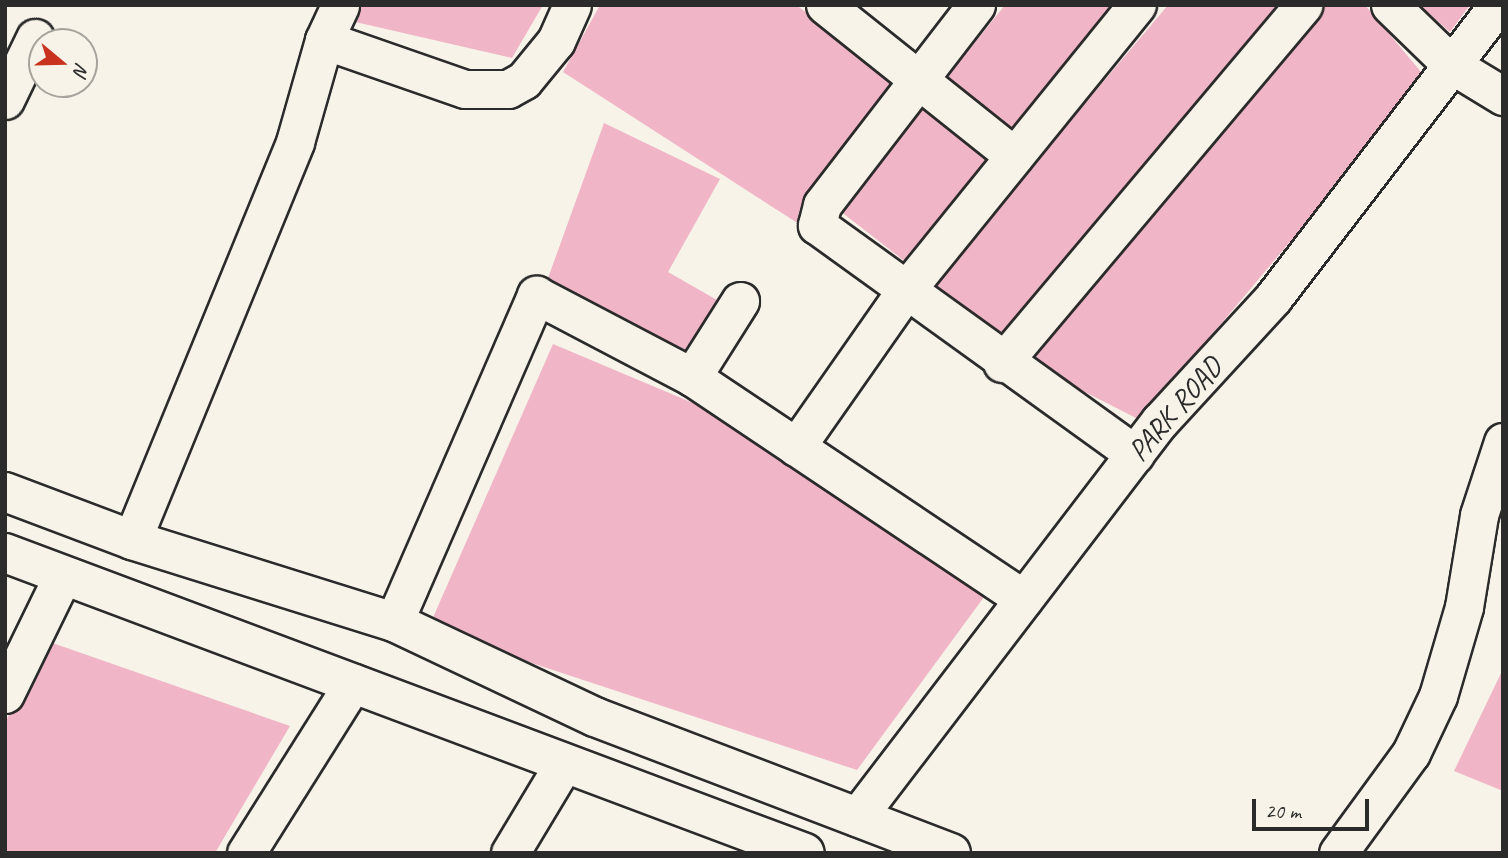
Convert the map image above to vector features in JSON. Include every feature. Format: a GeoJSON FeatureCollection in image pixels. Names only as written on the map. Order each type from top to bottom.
{"type":"FeatureCollection","features":[{"type":"Feature","properties":{"kind":"main road"},"geometry":{"type":"LineString","coordinates":[[5,492],[132,540],[394,622],[595,717],[951,853]]}},
{"type":"Feature","properties":{"kind":"main road"},"geometry":{"type":"LineString","coordinates":[[5,553],[805,853]]}},
{"type":"Feature","properties":{"kind":"street"},"geometry":{"type":"LineString","coordinates":[[132,540],[295,142],[324,40],[340,5]]}},
{"type":"Feature","properties":{"kind":"street"},"geometry":{"type":"LineString","coordinates":[[324,40],[465,89],[508,89],[524,80],[556,41],[572,5]]}},
{"type":"Feature","properties":{"kind":"street"},"geometry":{"type":"LineString","coordinates":[[825,5],[1014,156]]}},
{"type":"Feature","properties":{"kind":"street"},"geometry":{"type":"LineString","coordinates":[[976,5],[822,205],[816,219],[821,231],[906,290],[1002,363],[1135,454]]}},
{"type":"Feature","properties":{"kind":"street"},"geometry":{"type":"LineString","coordinates":[[796,447],[906,290],[1137,5]]}},
{"type":"Feature","properties":{"kind":"street"},"geometry":{"type":"LineString","coordinates":[[1002,363],[1303,5]]}},
{"type":"Feature","properties":{"kind":"street"},"geometry":{"type":"LineString","coordinates":[[1390,5],[1452,65],[1503,96]]}},
{"type":"Feature","properties":{"kind":"street","name":"PARK ROAD"},"geometry":{"type":"LineString","coordinates":[[857,817],[1135,454],[1273,298],[1498,5]]}},
{"type":"Feature","properties":{"kind":"street"},"geometry":{"type":"LineString","coordinates":[[5,100],[28,52]]}},
{"type":"Feature","properties":{"kind":"street"},"geometry":{"type":"LineString","coordinates":[[394,622],[536,295],[692,377],[1024,599]]}},
{"type":"Feature","properties":{"kind":"street"},"geometry":{"type":"LineString","coordinates":[[692,377],[740,301]]}},
{"type":"Feature","properties":{"kind":"street"},"geometry":{"type":"LineString","coordinates":[[1338,853],[1411,753],[1438,696],[1464,607],[1479,515],[1503,442]]}},
{"type":"Feature","properties":{"kind":"street"},"geometry":{"type":"LineString","coordinates":[[5,694],[63,575]]}},
{"type":"Feature","properties":{"kind":"street"},"geometry":{"type":"LineString","coordinates":[[246,853],[354,683]]}},
{"type":"Feature","properties":{"kind":"street"},"geometry":{"type":"LineString","coordinates":[[510,853],[564,762]]}},
{"type":"Feature","properties":{"kind":"building"},"geometry":{"type":"Polygon","coordinates":[[[358,5],[543,5],[512,58],[351,21],[358,5]]]}},
{"type":"Feature","properties":{"kind":"building"},"geometry":{"type":"Polygon","coordinates":[[[600,5],[796,5],[898,80],[799,224],[563,72],[600,5]]]}},
{"type":"Feature","properties":{"kind":"building"},"geometry":{"type":"Polygon","coordinates":[[[1005,5],[1120,5],[1012,139],[947,77],[1005,5]]]}},
{"type":"Feature","properties":{"kind":"building"},"geometry":{"type":"Polygon","coordinates":[[[1168,5],[1281,5],[997,340],[932,285],[1168,5]]]}},
{"type":"Feature","properties":{"kind":"building"},"geometry":{"type":"Polygon","coordinates":[[[1318,5],[1365,5],[1427,79],[1140,420],[1020,359],[1318,5]]]}},
{"type":"Feature","properties":{"kind":"building"},"geometry":{"type":"Polygon","coordinates":[[[1419,5],[1470,5],[1450,32],[1419,5]]]}},
{"type":"Feature","properties":{"kind":"building"},"geometry":{"type":"Polygon","coordinates":[[[922,95],[998,158],[907,263],[831,204],[922,95]]]}},
{"type":"Feature","properties":{"kind":"building"},"geometry":{"type":"Polygon","coordinates":[[[604,123],[720,179],[668,272],[717,300],[690,356],[548,278],[604,123]]]}},
{"type":"Feature","properties":{"kind":"building"},"geometry":{"type":"Polygon","coordinates":[[[553,344],[731,419],[987,593],[857,770],[428,629],[553,344]]]}},
{"type":"Feature","properties":{"kind":"building"},"geometry":{"type":"Polygon","coordinates":[[[44,640],[290,726],[215,853],[5,853],[5,723],[44,640]]]}},
{"type":"Feature","properties":{"kind":"building"},"geometry":{"type":"Polygon","coordinates":[[[1503,669],[1503,791],[1454,771],[1503,669]]]}}]}
